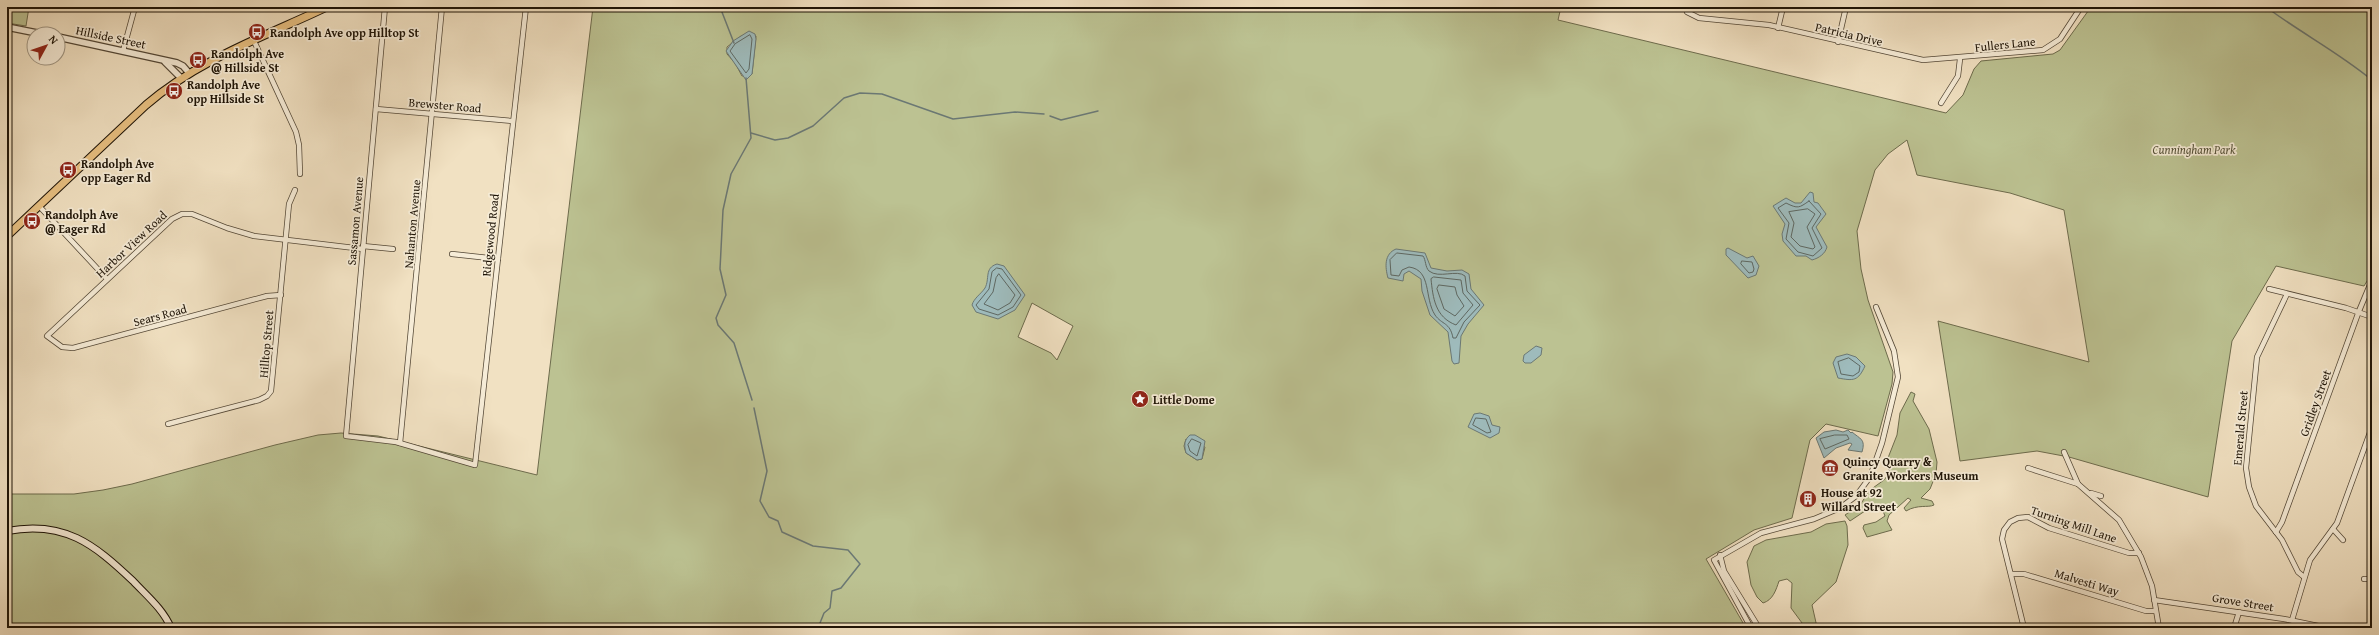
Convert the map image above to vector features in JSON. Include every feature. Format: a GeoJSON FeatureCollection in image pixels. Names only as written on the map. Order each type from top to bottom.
{"type":"FeatureCollection","features":[{"type":"Feature","properties":{"kind":"main road"},"geometry":{"type":"LineString","coordinates":[[7,236],[150,102],[181,78],[254,41],[327,7]]}},
{"type":"Feature","properties":{"kind":"main road"},"geometry":{"type":"LineString","coordinates":[[7,531],[29,528],[52,529],[87,542],[106,556],[149,597],[172,628]]}},
{"type":"Feature","properties":{"kind":"street"},"geometry":{"type":"LineString","coordinates":[[123,52],[135,7]]}},
{"type":"Feature","properties":{"kind":"street","name":"Sassamon Avenue"},"geometry":{"type":"LineString","coordinates":[[385,7],[346,436],[400,443]]}},
{"type":"Feature","properties":{"kind":"street","name":"Nahanton Avenue"},"geometry":{"type":"LineString","coordinates":[[400,443],[442,7]]}},
{"type":"Feature","properties":{"kind":"street","name":"Ridgewood Road"},"geometry":{"type":"LineString","coordinates":[[400,443],[475,465],[512,121],[526,7]]}},
{"type":"Feature","properties":{"kind":"street"},"geometry":{"type":"LineString","coordinates":[[1778,28],[1783,7]]}},
{"type":"Feature","properties":{"kind":"street"},"geometry":{"type":"LineString","coordinates":[[1838,42],[1846,7]]}},
{"type":"Feature","properties":{"kind":"street","name":"Fullers Lane"},"geometry":{"type":"LineString","coordinates":[[1941,103],[1958,76],[1960,59],[2026,53],[2049,48],[2060,39],[2082,7]]}},
{"type":"Feature","properties":{"kind":"street","name":"Patricia Drive"},"geometry":{"type":"LineString","coordinates":[[1687,12],[1699,18],[1753,23],[1919,60],[1960,59]]}},
{"type":"Feature","properties":{"kind":"street"},"geometry":{"type":"LineString","coordinates":[[7,27],[26,31]]}},
{"type":"Feature","properties":{"kind":"street","name":"Hillside Street"},"geometry":{"type":"LineString","coordinates":[[66,39],[180,64],[190,73]]}},
{"type":"Feature","properties":{"kind":"street"},"geometry":{"type":"LineString","coordinates":[[254,41],[296,132],[299,145],[300,174]]}},
{"type":"Feature","properties":{"kind":"street","name":"Hillside Street"},"geometry":{"type":"LineString","coordinates":[[160,59],[172,66],[181,78]]}},
{"type":"Feature","properties":{"kind":"street","name":"Brewster Road"},"geometry":{"type":"LineString","coordinates":[[376,109],[512,121]]}},
{"type":"Feature","properties":{"kind":"street","name":"Hilltop Street"},"geometry":{"type":"LineString","coordinates":[[168,424],[259,400],[269,394],[273,381],[289,204],[295,190]]}},
{"type":"Feature","properties":{"kind":"street"},"geometry":{"type":"LineString","coordinates":[[39,206],[107,279]]}},
{"type":"Feature","properties":{"kind":"street","name":"Harbor View Road"},"geometry":{"type":"LineString","coordinates":[[47,336],[172,219],[182,214],[194,214],[249,235],[363,248],[393,249]]}},
{"type":"Feature","properties":{"kind":"street"},"geometry":{"type":"LineString","coordinates":[[452,254],[498,259]]}},
{"type":"Feature","properties":{"kind":"street","name":"Gridley Street"},"geometry":{"type":"LineString","coordinates":[[2276,532],[2282,522],[2358,311],[2372,280]]}},
{"type":"Feature","properties":{"kind":"street"},"geometry":{"type":"LineString","coordinates":[[2269,290],[2358,311],[2372,317]]}},
{"type":"Feature","properties":{"kind":"street","name":"Emerald Street"},"geometry":{"type":"LineString","coordinates":[[2287,294],[2258,352],[2246,463],[2248,483],[2254,501],[2276,532],[2298,572],[2304,577]]}},
{"type":"Feature","properties":{"kind":"street","name":"Sears Road"},"geometry":{"type":"LineString","coordinates":[[47,336],[62,347],[73,348],[267,296],[281,295]]}},
{"type":"Feature","properties":{"kind":"street"},"geometry":{"type":"LineString","coordinates":[[1751,628],[1715,565],[1714,559],[1761,533],[1814,519],[1834,511],[1850,502],[1868,481],[1876,466],[1898,377],[1894,351],[1876,307]]}},
{"type":"Feature","properties":{"kind":"street"},"geometry":{"type":"LineString","coordinates":[[2292,620],[2304,577],[2312,557],[2333,529],[2372,427]]}},
{"type":"Feature","properties":{"kind":"street"},"geometry":{"type":"LineString","coordinates":[[2064,452],[2078,484]]}},
{"type":"Feature","properties":{"kind":"street"},"geometry":{"type":"LineString","coordinates":[[2028,468],[2078,484],[2119,520],[2139,553],[2149,576],[2159,628]]}},
{"type":"Feature","properties":{"kind":"street"},"geometry":{"type":"LineString","coordinates":[[2090,493],[2101,496]]}},
{"type":"Feature","properties":{"kind":"street","name":"Turning Mill Lane"},"geometry":{"type":"LineString","coordinates":[[2024,628],[2003,542],[2003,533],[2010,522],[2022,517],[2031,518],[2049,528],[2129,553],[2139,553]]}},
{"type":"Feature","properties":{"kind":"street"},"geometry":{"type":"LineString","coordinates":[[2333,529],[2344,540]]}},
{"type":"Feature","properties":{"kind":"street"},"geometry":{"type":"LineString","coordinates":[[1720,555],[1724,570],[1759,628]]}},
{"type":"Feature","properties":{"kind":"street","name":"Malvesti Way"},"geometry":{"type":"LineString","coordinates":[[2012,574],[2024,574],[2146,611],[2155,611]]}},
{"type":"Feature","properties":{"kind":"street"},"geometry":{"type":"LineString","coordinates":[[2364,579],[2372,579]]}},
{"type":"Feature","properties":{"kind":"street","name":"Grove Street"},"geometry":{"type":"LineString","coordinates":[[2154,600],[2292,620],[2328,628]]}},
{"type":"Feature","properties":{"kind":"street"},"geometry":{"type":"LineString","coordinates":[[2234,628],[2239,612]]}},
{"type":"Feature","properties":{"kind":"green space"},"geometry":{"type":"Polygon","coordinates":[[[7,7],[29,7],[26,26],[7,23],[7,7]]]}},
{"type":"Feature","properties":{"kind":"green space","name":"Cunningham Park"},"geometry":{"type":"Polygon","coordinates":[[[593,7],[1561,7],[1558,20],[1946,113],[1963,95],[1974,69],[1981,61],[2053,54],[2060,50],[2091,7],[2372,7],[2372,273],[2364,286],[2276,266],[2232,341],[2208,497],[2069,457],[2037,451],[1960,461],[1938,321],[2089,362],[2064,210],[2010,193],[1917,175],[1907,140],[1888,154],[1875,170],[1857,231],[1861,269],[1868,300],[1893,372],[1892,384],[1878,436],[1826,424],[1810,440],[1792,518],[1754,530],[1706,559],[1746,628],[7,628],[7,494],[74,494],[103,490],[132,484],[275,445],[318,435],[341,433],[378,436],[537,475],[593,7]],[[741,36],[727,47],[727,54],[735,63],[742,76],[752,74],[756,36],[741,36]],[[1032,303],[1018,337],[1051,353],[1057,360],[1073,326],[1032,303]],[[1186,439],[1184,446],[1186,453],[1197,460],[1202,459],[1205,447],[1186,439]]]}},
{"type":"Feature","properties":{"kind":"green space"},"geometry":{"type":"Polygon","coordinates":[[[1911,392],[1915,394],[1913,401],[1929,429],[1937,462],[1936,474],[1930,489],[1921,498],[1932,501],[1934,505],[1906,511],[1904,508],[1911,500],[1908,498],[1889,515],[1887,521],[1892,530],[1867,537],[1863,528],[1864,525],[1876,522],[1885,516],[1883,511],[1868,509],[1850,521],[1845,515],[1860,505],[1870,490],[1884,480],[1890,472],[1886,463],[1897,435],[1900,413],[1911,392]]]}},
{"type":"Feature","properties":{"kind":"green space"},"geometry":{"type":"Polygon","coordinates":[[[1845,521],[1847,526],[1848,545],[1836,582],[1812,605],[1817,627],[1805,627],[1791,608],[1792,583],[1787,579],[1779,581],[1774,594],[1766,602],[1763,603],[1757,597],[1751,585],[1747,562],[1754,546],[1766,540],[1811,532],[1826,524],[1845,521]]]}},
{"type":"Feature","properties":{"kind":"water"},"geometry":{"type":"Polygon","coordinates":[[[749,31],[755,34],[756,39],[752,74],[746,80],[726,51],[733,41],[749,31]]]}},
{"type":"Feature","properties":{"kind":"water"},"geometry":{"type":"Polygon","coordinates":[[[1810,192],[1813,193],[1814,202],[1818,203],[1826,214],[1816,227],[1827,247],[1825,252],[1812,260],[1806,256],[1796,256],[1783,241],[1782,234],[1785,224],[1773,206],[1786,198],[1795,203],[1801,203],[1810,192]]]}},
{"type":"Feature","properties":{"kind":"water"},"geometry":{"type":"Polygon","coordinates":[[[1728,248],[1747,258],[1753,256],[1759,266],[1756,275],[1748,278],[1726,255],[1726,249],[1728,248]]]}},
{"type":"Feature","properties":{"kind":"water"},"geometry":{"type":"Polygon","coordinates":[[[1396,249],[1425,253],[1431,268],[1447,271],[1462,270],[1469,274],[1471,289],[1484,305],[1468,324],[1461,336],[1459,363],[1454,364],[1452,361],[1448,332],[1430,315],[1422,291],[1421,279],[1409,271],[1404,274],[1403,281],[1388,278],[1386,270],[1387,257],[1396,249]]]}},
{"type":"Feature","properties":{"kind":"water"},"geometry":{"type":"Polygon","coordinates":[[[997,264],[1004,266],[1025,295],[1015,310],[998,319],[976,312],[972,305],[974,300],[985,288],[990,268],[997,264]]]}},
{"type":"Feature","properties":{"kind":"water"},"geometry":{"type":"Polygon","coordinates":[[[1536,346],[1542,348],[1541,355],[1531,363],[1525,363],[1523,361],[1524,355],[1536,346]]]}},
{"type":"Feature","properties":{"kind":"water"},"geometry":{"type":"Polygon","coordinates":[[[1847,354],[1856,357],[1865,366],[1860,375],[1855,379],[1848,380],[1838,378],[1833,363],[1836,357],[1847,354]]]}},
{"type":"Feature","properties":{"kind":"water"},"geometry":{"type":"Polygon","coordinates":[[[1480,413],[1489,416],[1492,425],[1500,427],[1499,433],[1490,438],[1468,427],[1474,414],[1480,413]]]}},
{"type":"Feature","properties":{"kind":"water"},"geometry":{"type":"Polygon","coordinates":[[[1836,430],[1843,432],[1848,430],[1860,438],[1863,442],[1862,452],[1848,450],[1852,444],[1850,443],[1836,448],[1824,458],[1816,438],[1824,432],[1836,430]]]}},
{"type":"Feature","properties":{"kind":"water"},"geometry":{"type":"Polygon","coordinates":[[[1190,435],[1195,435],[1205,441],[1202,459],[1197,460],[1186,453],[1185,443],[1190,435]]]}},
{"type":"Feature","properties":{"kind":"waterway"},"geometry":{"type":"LineString","coordinates":[[720,7],[734,43]]}},
{"type":"Feature","properties":{"kind":"waterway"},"geometry":{"type":"LineString","coordinates":[[2266,7],[2346,60],[2372,80]]}},
{"type":"Feature","properties":{"kind":"waterway"},"geometry":{"type":"LineString","coordinates":[[746,78],[751,138],[731,174],[723,210],[720,269],[726,295],[716,318],[718,325],[734,343],[752,400]]}},
{"type":"Feature","properties":{"kind":"waterway"},"geometry":{"type":"LineString","coordinates":[[751,133],[775,140],[788,138],[813,126],[844,98],[860,93],[882,94],[953,119],[1015,112],[1044,114]]}},
{"type":"Feature","properties":{"kind":"waterway"},"geometry":{"type":"LineString","coordinates":[[1050,116],[1061,120],[1098,111]]}},
{"type":"Feature","properties":{"kind":"waterway"},"geometry":{"type":"LineString","coordinates":[[754,408],[767,471],[760,501],[769,517],[778,521],[782,532],[813,546],[848,550],[860,564],[841,588],[832,591],[830,608],[824,613],[818,628]]}},
{"type":"Feature","properties":{"kind":"place","name":"Randolph Ave opp Hilltop St"},"geometry":{"type":"Point","coordinates":[257,32]}},
{"type":"Feature","properties":{"kind":"place","name":"Randolph Ave @ Hillside St"},"geometry":{"type":"Point","coordinates":[198,60]}},
{"type":"Feature","properties":{"kind":"place","name":"Randolph Ave opp Hillside St"},"geometry":{"type":"Point","coordinates":[174,91]}},
{"type":"Feature","properties":{"kind":"place","name":"Randolph Ave opp Eager Rd"},"geometry":{"type":"Point","coordinates":[68,170]}},
{"type":"Feature","properties":{"kind":"place","name":"Randolph Ave @ Eager Rd"},"geometry":{"type":"Point","coordinates":[32,221]}},
{"type":"Feature","properties":{"kind":"place","name":"Little Dome"},"geometry":{"type":"Point","coordinates":[1140,399]}},
{"type":"Feature","properties":{"kind":"place","name":"Quincy Quarry & Granite Workers Museum"},"geometry":{"type":"Point","coordinates":[1830,468]}},
{"type":"Feature","properties":{"kind":"place","name":"House at 92 Willard Street"},"geometry":{"type":"Point","coordinates":[1808,499]}}]}
